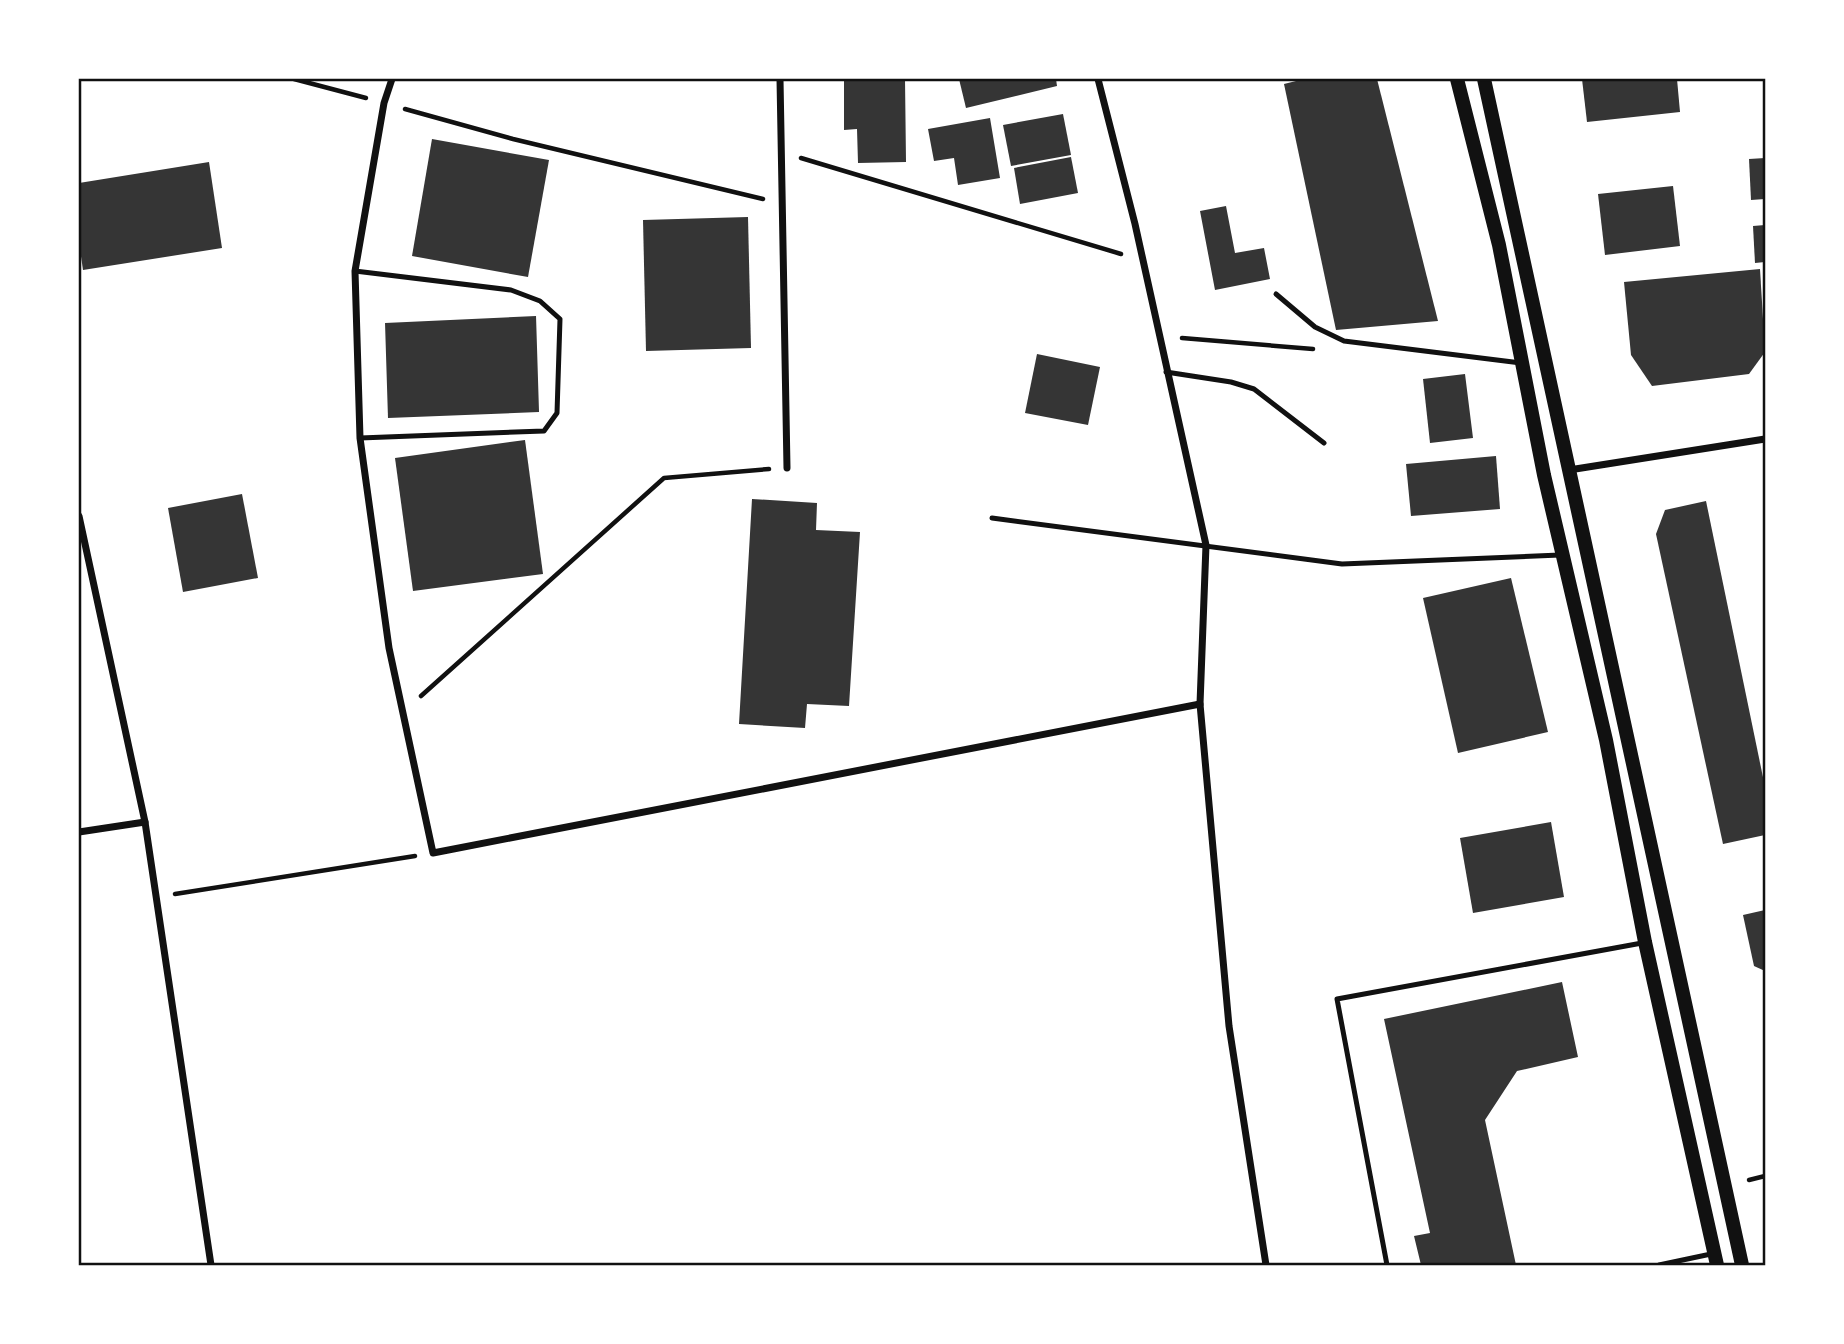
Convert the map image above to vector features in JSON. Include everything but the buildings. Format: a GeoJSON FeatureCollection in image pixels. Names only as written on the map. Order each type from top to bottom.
{"type":"FeatureCollection","features":[{"type":"Feature","properties":{"kind":"main road"},"geometry":{"type":"LineString","coordinates":[[1457,79],[1499,245],[1521,363],[1606,740],[1644,942],[1716,1259]]}},
{"type":"Feature","properties":{"kind":"main road"},"geometry":{"type":"LineString","coordinates":[[1484,79],[1741,1265]]}},
{"type":"Feature","properties":{"kind":"street"},"geometry":{"type":"LineString","coordinates":[[392,79],[384,103],[355,271],[360,438],[389,648],[433,853],[1200,704]]}},
{"type":"Feature","properties":{"kind":"street"},"geometry":{"type":"LineString","coordinates":[[780,79],[787,468]]}},
{"type":"Feature","properties":{"kind":"street"},"geometry":{"type":"LineString","coordinates":[[1098,79],[1135,224],[1140,260],[1206,545],[1200,704],[1228,1026],[1266,1265]]}},
{"type":"Feature","properties":{"kind":"street"},"geometry":{"type":"LineString","coordinates":[[1568,470],[1765,439]]}},
{"type":"Feature","properties":{"kind":"street"},"geometry":{"type":"LineString","coordinates":[[79,516],[145,822],[211,1265]]}},
{"type":"Feature","properties":{"kind":"street"},"geometry":{"type":"LineString","coordinates":[[79,832],[145,822]]}},
{"type":"Feature","properties":{"kind":"lane"},"geometry":{"type":"LineString","coordinates":[[355,271],[511,290],[540,301],[559,318],[557,413],[544,431],[360,438]]}},
{"type":"Feature","properties":{"kind":"lane"},"geometry":{"type":"LineString","coordinates":[[1276,294],[1315,327],[1336,338],[1521,363]]}},
{"type":"Feature","properties":{"kind":"lane"},"geometry":{"type":"LineString","coordinates":[[1166,372],[1231,382],[1254,389],[1324,443]]}},
{"type":"Feature","properties":{"kind":"lane"},"geometry":{"type":"LineString","coordinates":[[992,518],[1342,564],[1563,555]]}},
{"type":"Feature","properties":{"kind":"lane"},"geometry":{"type":"LineString","coordinates":[[1387,1265],[1337,999],[1644,942]]}},
{"type":"Feature","properties":{"kind":"lane"},"geometry":{"type":"LineString","coordinates":[[1659,1265],[1716,1259]]}},
{"type":"Feature","properties":{"kind":"path"},"geometry":{"type":"LineString","coordinates":[[294,79],[513,139],[784,204]]}},
{"type":"Feature","properties":{"kind":"path"},"geometry":{"type":"LineString","coordinates":[[783,153],[1140,260]]}},
{"type":"Feature","properties":{"kind":"path"},"geometry":{"type":"LineString","coordinates":[[1158,336],[1311,349],[1359,343]]}},
{"type":"Feature","properties":{"kind":"path"},"geometry":{"type":"LineString","coordinates":[[403,712],[664,478],[787,468]]}},
{"type":"Feature","properties":{"kind":"path"},"geometry":{"type":"LineString","coordinates":[[156,897],[433,853]]}}]}
